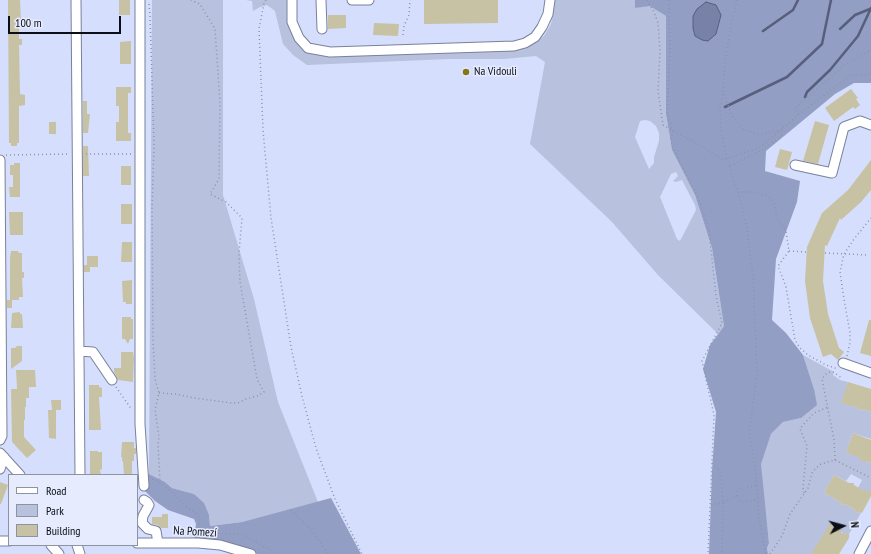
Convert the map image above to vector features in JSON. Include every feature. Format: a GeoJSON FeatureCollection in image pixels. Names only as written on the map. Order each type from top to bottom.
{"type":"FeatureCollection","features":[{"type":"Feature","properties":{"kind":"street"},"geometry":{"type":"LineString","coordinates":[[76,0],[80,474]]}},
{"type":"Feature","properties":{"kind":"street"},"geometry":{"type":"LineString","coordinates":[[140,0],[140,424],[144,486]]}},
{"type":"Feature","properties":{"kind":"street"},"geometry":{"type":"LineString","coordinates":[[292,0],[292,22],[299,38],[308,48],[330,52],[514,46],[525,43],[535,37],[548,14],[550,0]]}},
{"type":"Feature","properties":{"kind":"street"},"geometry":{"type":"LineString","coordinates":[[321,0],[322,29]]}},
{"type":"Feature","properties":{"kind":"street"},"geometry":{"type":"LineString","coordinates":[[352,0],[369,0]]}},
{"type":"Feature","properties":{"kind":"street"},"geometry":{"type":"LineString","coordinates":[[795,164],[832,173],[844,127],[860,121],[871,125]]}},
{"type":"Feature","properties":{"kind":"street"},"geometry":{"type":"LineString","coordinates":[[0,160],[2,436],[0,440]]}},
{"type":"Feature","properties":{"kind":"street"},"geometry":{"type":"LineString","coordinates":[[80,351],[93,352],[112,380]]}},
{"type":"Feature","properties":{"kind":"street"},"geometry":{"type":"LineString","coordinates":[[843,364],[871,373]]}},
{"type":"Feature","properties":{"kind":"street"},"geometry":{"type":"LineString","coordinates":[[0,469],[2,455]]}},
{"type":"Feature","properties":{"kind":"street"},"geometry":{"type":"LineString","coordinates":[[2,455],[19,474]]}},
{"type":"Feature","properties":{"kind":"street"},"geometry":{"type":"LineString","coordinates":[[144,500],[149,505],[142,516],[142,523],[148,529],[156,531],[158,543]]}},
{"type":"Feature","properties":{"kind":"street"},"geometry":{"type":"LineString","coordinates":[[859,554],[871,531]]}},
{"type":"Feature","properties":{"kind":"street","name":"Na Pomezí"},"geometry":{"type":"LineString","coordinates":[[138,543],[198,543],[220,545],[251,554]]}},
{"type":"Feature","properties":{"kind":"street"},"geometry":{"type":"LineString","coordinates":[[52,546],[59,554]]}},
{"type":"Feature","properties":{"kind":"path"},"geometry":{"type":"LineString","coordinates":[[148,0],[150,16],[154,144],[152,207],[153,341],[155,379],[159,393],[155,410],[159,437],[160,482]]}},
{"type":"Feature","properties":{"kind":"path"},"geometry":{"type":"LineString","coordinates":[[159,393],[238,403],[264,392],[257,379],[240,282],[239,253],[242,218],[226,202],[210,194],[219,179],[220,102],[215,29],[200,4],[191,0]]}},
{"type":"Feature","properties":{"kind":"path"},"geometry":{"type":"LineString","coordinates":[[266,0],[264,3],[259,29],[263,130],[271,218],[291,347],[316,448],[335,499],[354,541],[362,554]]}},
{"type":"Feature","properties":{"kind":"path"},"geometry":{"type":"LineString","coordinates":[[403,35],[404,26],[409,16],[410,0]]}},
{"type":"Feature","properties":{"kind":"path"},"geometry":{"type":"LineString","coordinates":[[647,0],[654,12],[658,24],[660,51],[658,91],[663,125],[700,145],[723,160],[760,147],[798,115],[851,75],[871,76]]}},
{"type":"Feature","properties":{"kind":"path"},"geometry":{"type":"LineString","coordinates":[[669,0],[670,50],[668,115],[673,131],[671,138],[672,146],[700,202],[709,231],[716,296],[722,323],[702,361],[714,415],[708,554]]}},
{"type":"Feature","properties":{"kind":"path"},"geometry":{"type":"LineString","coordinates":[[737,0],[725,61],[724,92],[720,108],[721,131],[727,159],[738,192],[747,228],[753,277],[757,375],[750,432],[757,485],[759,518],[766,554]]}},
{"type":"Feature","properties":{"kind":"path"},"geometry":{"type":"LineString","coordinates":[[798,115],[795,108],[845,64],[871,50]]}},
{"type":"Feature","properties":{"kind":"path"},"geometry":{"type":"LineString","coordinates":[[867,75],[871,72]]}},
{"type":"Feature","properties":{"kind":"path"},"geometry":{"type":"LineString","coordinates":[[724,92],[732,116],[743,128],[759,135],[782,129]]}},
{"type":"Feature","properties":{"kind":"path"},"geometry":{"type":"LineString","coordinates":[[730,166],[762,150],[781,136],[782,129]]}},
{"type":"Feature","properties":{"kind":"path"},"geometry":{"type":"LineString","coordinates":[[738,192],[754,192],[768,196],[774,202],[777,218],[786,231],[789,251],[778,266],[786,287],[795,340],[800,348],[808,355],[826,365],[843,364],[850,342],[850,333],[840,272],[844,254],[871,218]]}},
{"type":"Feature","properties":{"kind":"path"},"geometry":{"type":"LineString","coordinates":[[789,251],[807,252]]}},
{"type":"Feature","properties":{"kind":"path"},"geometry":{"type":"LineString","coordinates":[[825,253],[868,255]]}},
{"type":"Feature","properties":{"kind":"path"},"geometry":{"type":"LineString","coordinates":[[835,460],[834,440],[822,379],[827,373],[830,372],[833,372],[842,378]]}},
{"type":"Feature","properties":{"kind":"path"},"geometry":{"type":"LineString","coordinates":[[112,380],[132,411]]}},
{"type":"Feature","properties":{"kind":"path"},"geometry":{"type":"LineString","coordinates":[[804,493],[803,488],[807,446],[800,429],[814,413],[828,406]]}},
{"type":"Feature","properties":{"kind":"path"},"geometry":{"type":"LineString","coordinates":[[770,554],[782,536],[790,514],[808,488],[812,473],[821,464],[835,460],[871,478]]}},
{"type":"Feature","properties":{"kind":"path"},"geometry":{"type":"LineString","coordinates":[[712,463],[721,474],[723,502],[722,554]]}},
{"type":"Feature","properties":{"kind":"path"},"geometry":{"type":"LineString","coordinates":[[143,476],[160,482],[175,494],[184,505],[197,514],[200,520],[198,543]]}},
{"type":"Feature","properties":{"kind":"path"},"geometry":{"type":"LineString","coordinates":[[757,485],[740,489],[737,491],[737,496],[738,500],[742,502],[758,500]]}},
{"type":"Feature","properties":{"kind":"path"},"geometry":{"type":"LineString","coordinates":[[711,505],[737,496]]}},
{"type":"Feature","properties":{"kind":"path"},"geometry":{"type":"LineString","coordinates":[[291,510],[307,525],[328,554]]}},
{"type":"Feature","properties":{"kind":"path"},"geometry":{"type":"LineString","coordinates":[[198,532],[241,534],[278,554]]}},
{"type":"Feature","properties":{"kind":"green space"},"geometry":{"type":"Polygon","coordinates":[[[152,0],[223,0],[223,195],[254,299],[278,402],[318,502],[242,522],[210,526],[209,515],[194,494],[172,488],[165,482],[149,474],[152,0]]]}},
{"type":"Feature","properties":{"kind":"green space"},"geometry":{"type":"Polygon","coordinates":[[[246,0],[291,0],[294,39],[329,56],[518,50],[533,44],[544,36],[551,24],[555,0],[635,0],[635,8],[650,5],[666,16],[666,114],[672,150],[695,195],[712,248],[724,326],[718,334],[658,275],[612,222],[530,144],[545,62],[536,56],[504,59],[449,59],[307,65],[293,55],[283,44],[275,11],[267,5],[253,11],[252,1],[246,0]],[[640,121],[635,137],[649,169],[654,163],[654,157],[659,141],[659,133],[656,126],[650,121],[640,121]],[[676,172],[671,174],[660,197],[677,239],[680,241],[696,210],[695,205],[682,180],[676,182],[673,181],[678,176],[676,172]]]}},
{"type":"Feature","properties":{"kind":"green space"},"geometry":{"type":"Polygon","coordinates":[[[803,355],[834,372],[833,375],[840,380],[848,382],[842,403],[858,408],[861,411],[863,409],[871,412],[871,439],[853,433],[846,452],[862,459],[864,462],[866,461],[871,463],[871,491],[864,491],[858,488],[862,480],[851,474],[846,481],[834,475],[824,493],[839,501],[842,505],[844,504],[854,509],[857,513],[861,513],[849,534],[844,534],[841,532],[841,529],[837,529],[812,554],[768,554],[767,548],[769,543],[760,464],[771,434],[783,422],[801,418],[814,389],[803,355]]]}},
{"type":"Feature","properties":{"kind":"shaded area"},"geometry":{"type":"Polygon","coordinates":[[[635,0],[871,0],[871,83],[854,83],[835,94],[766,151],[765,171],[800,181],[797,202],[776,259],[772,320],[786,333],[803,355],[814,389],[817,405],[801,418],[783,422],[771,434],[761,464],[769,543],[767,548],[768,554],[709,554],[716,412],[703,369],[710,345],[724,326],[712,248],[695,195],[672,150],[666,114],[666,16],[650,6],[635,8],[635,0]]]}},
{"type":"Feature","properties":{"kind":"shaded area"},"geometry":{"type":"Polygon","coordinates":[[[706,2],[716,5],[721,15],[716,34],[708,41],[702,40],[695,36],[693,28],[693,16],[697,9],[706,2]]]}},
{"type":"Feature","properties":{"kind":"shaded area"},"geometry":{"type":"Polygon","coordinates":[[[149,474],[165,482],[172,488],[194,494],[204,503],[209,515],[210,526],[242,522],[331,498],[361,554],[258,554],[222,541],[194,538],[196,524],[194,519],[168,510],[155,501],[144,490],[149,474]]]}},
{"type":"Feature","properties":{"kind":"building"},"geometry":{"type":"Polygon","coordinates":[[[8,0],[20,0],[21,23],[19,23],[19,39],[22,39],[22,45],[19,45],[20,94],[25,95],[25,105],[19,106],[19,143],[17,143],[17,146],[11,146],[11,143],[9,143],[8,0]]]}},
{"type":"Feature","properties":{"kind":"building"},"geometry":{"type":"Polygon","coordinates":[[[119,0],[130,0],[130,15],[119,15],[119,0]]]}},
{"type":"Feature","properties":{"kind":"building"},"geometry":{"type":"Polygon","coordinates":[[[424,0],[498,0],[498,23],[424,24],[424,0]]]}},
{"type":"Feature","properties":{"kind":"building"},"geometry":{"type":"Polygon","coordinates":[[[328,15],[346,15],[346,28],[328,29],[328,15]]]}},
{"type":"Feature","properties":{"kind":"building"},"geometry":{"type":"Polygon","coordinates":[[[374,23],[399,24],[398,36],[373,35],[374,23]]]}},
{"type":"Feature","properties":{"kind":"building"},"geometry":{"type":"Polygon","coordinates":[[[131,41],[131,64],[120,64],[120,42],[131,41]]]}},
{"type":"Feature","properties":{"kind":"building"},"geometry":{"type":"Polygon","coordinates":[[[116,87],[131,87],[131,93],[128,93],[128,133],[131,133],[131,141],[116,141],[116,122],[119,122],[119,106],[116,106],[116,87]]]}},
{"type":"Feature","properties":{"kind":"building"},"geometry":{"type":"Polygon","coordinates":[[[851,89],[858,98],[856,99],[860,105],[855,109],[853,107],[834,121],[825,108],[851,89]]]}},
{"type":"Feature","properties":{"kind":"building"},"geometry":{"type":"Polygon","coordinates":[[[83,101],[87,101],[87,114],[90,114],[88,133],[83,133],[83,101]]]}},
{"type":"Feature","properties":{"kind":"building"},"geometry":{"type":"Polygon","coordinates":[[[815,121],[829,125],[818,164],[803,161],[815,121]]]}},
{"type":"Feature","properties":{"kind":"building"},"geometry":{"type":"Polygon","coordinates":[[[49,122],[56,122],[56,134],[49,134],[49,122]]]}},
{"type":"Feature","properties":{"kind":"building"},"geometry":{"type":"Polygon","coordinates":[[[83,146],[88,146],[89,176],[83,176],[83,146]]]}},
{"type":"Feature","properties":{"kind":"building"},"geometry":{"type":"Polygon","coordinates":[[[780,149],[792,152],[787,170],[775,167],[780,149]]]}},
{"type":"Feature","properties":{"kind":"building"},"geometry":{"type":"Polygon","coordinates":[[[871,160],[871,190],[861,202],[841,220],[840,218],[827,246],[825,245],[823,281],[828,314],[839,348],[844,352],[838,360],[831,354],[823,357],[810,318],[805,281],[807,247],[822,213],[848,190],[871,160]]]}},
{"type":"Feature","properties":{"kind":"building"},"geometry":{"type":"Polygon","coordinates":[[[14,163],[20,163],[20,197],[10,197],[9,187],[13,187],[13,175],[10,175],[10,165],[14,165],[14,163]]]}},
{"type":"Feature","properties":{"kind":"building"},"geometry":{"type":"Polygon","coordinates":[[[121,166],[131,166],[131,185],[121,185],[121,166]]]}},
{"type":"Feature","properties":{"kind":"building"},"geometry":{"type":"Polygon","coordinates":[[[121,204],[132,204],[132,224],[121,224],[121,204]]]}},
{"type":"Feature","properties":{"kind":"building"},"geometry":{"type":"Polygon","coordinates":[[[9,212],[23,212],[23,235],[10,235],[9,212]]]}},
{"type":"Feature","properties":{"kind":"building"},"geometry":{"type":"Polygon","coordinates":[[[122,242],[132,242],[132,262],[121,262],[122,242]]]}},
{"type":"Feature","properties":{"kind":"building"},"geometry":{"type":"Polygon","coordinates":[[[11,251],[18,251],[19,253],[22,253],[22,272],[24,272],[24,278],[22,278],[23,297],[19,297],[19,300],[12,300],[12,308],[7,308],[7,300],[10,300],[11,251]]]}},
{"type":"Feature","properties":{"kind":"building"},"geometry":{"type":"Polygon","coordinates":[[[87,256],[98,256],[98,267],[90,267],[90,272],[84,272],[84,265],[87,265],[87,256]]]}},
{"type":"Feature","properties":{"kind":"building"},"geometry":{"type":"Polygon","coordinates":[[[132,280],[132,304],[126,304],[126,302],[123,302],[122,281],[132,280]]]}},
{"type":"Feature","properties":{"kind":"building"},"geometry":{"type":"Polygon","coordinates":[[[20,312],[20,314],[22,314],[23,328],[11,328],[12,313],[20,312]]]}},
{"type":"Feature","properties":{"kind":"building"},"geometry":{"type":"Polygon","coordinates":[[[122,317],[131,317],[131,319],[133,319],[133,339],[130,339],[128,344],[125,339],[122,339],[122,317]]]}},
{"type":"Feature","properties":{"kind":"building"},"geometry":{"type":"Polygon","coordinates":[[[869,320],[871,320],[871,356],[860,353],[869,320]]]}},
{"type":"Feature","properties":{"kind":"building"},"geometry":{"type":"Polygon","coordinates":[[[17,346],[22,346],[22,361],[11,369],[11,348],[15,348],[17,346]]]}},
{"type":"Feature","properties":{"kind":"building"},"geometry":{"type":"Polygon","coordinates":[[[121,352],[133,352],[133,382],[118,380],[114,372],[114,368],[121,368],[121,352]]]}},
{"type":"Feature","properties":{"kind":"building"},"geometry":{"type":"Polygon","coordinates":[[[16,370],[35,370],[36,387],[29,387],[29,398],[26,398],[24,437],[36,450],[27,458],[12,442],[11,389],[17,389],[16,370]]]}},
{"type":"Feature","properties":{"kind":"building"},"geometry":{"type":"Polygon","coordinates":[[[848,382],[871,389],[871,412],[863,409],[861,411],[858,408],[841,403],[848,382]]]}},
{"type":"Feature","properties":{"kind":"building"},"geometry":{"type":"Polygon","coordinates":[[[89,385],[99,385],[99,387],[102,388],[102,397],[99,397],[101,430],[89,430],[89,385]]]}},
{"type":"Feature","properties":{"kind":"building"},"geometry":{"type":"Polygon","coordinates":[[[51,400],[61,400],[61,410],[52,410],[51,400]]]}},
{"type":"Feature","properties":{"kind":"building"},"geometry":{"type":"Polygon","coordinates":[[[48,410],[56,410],[56,439],[49,438],[48,410]]]}},
{"type":"Feature","properties":{"kind":"building"},"geometry":{"type":"Polygon","coordinates":[[[853,433],[871,440],[871,463],[866,461],[864,463],[861,459],[846,452],[853,433]]]}},
{"type":"Feature","properties":{"kind":"building"},"geometry":{"type":"Polygon","coordinates":[[[122,442],[134,442],[136,454],[134,454],[134,461],[132,461],[132,474],[124,474],[123,461],[121,457],[122,442]]]}},
{"type":"Feature","properties":{"kind":"building"},"geometry":{"type":"Polygon","coordinates":[[[90,451],[102,452],[101,474],[90,474],[90,451]]]}},
{"type":"Feature","properties":{"kind":"building"},"geometry":{"type":"Polygon","coordinates":[[[834,475],[849,483],[854,483],[854,485],[864,491],[871,491],[871,496],[862,513],[857,513],[854,509],[844,504],[842,505],[839,501],[824,493],[834,475]]]}},
{"type":"Feature","properties":{"kind":"building"},"geometry":{"type":"Polygon","coordinates":[[[0,482],[8,485],[1,504],[0,504],[0,482]]]}},
{"type":"Feature","properties":{"kind":"building"},"geometry":{"type":"Polygon","coordinates":[[[162,514],[168,514],[168,528],[161,528],[158,525],[152,524],[152,517],[162,517],[162,514]]]}},
{"type":"Feature","properties":{"kind":"building"},"geometry":{"type":"Polygon","coordinates":[[[830,524],[837,529],[841,529],[841,533],[849,534],[849,538],[839,554],[811,554],[830,524]]]}},
{"type":"Feature","properties":{"kind":"waterway"},"geometry":{"type":"LineString","coordinates":[[763,31],[793,10],[798,0]]}},
{"type":"Feature","properties":{"kind":"waterway"},"geometry":{"type":"LineString","coordinates":[[725,107],[787,77],[822,44],[831,0]]}},
{"type":"Feature","properties":{"kind":"waterway"},"geometry":{"type":"LineString","coordinates":[[805,97],[807,92],[830,70],[858,36],[871,8]]}},
{"type":"Feature","properties":{"kind":"waterway"},"geometry":{"type":"LineString","coordinates":[[840,29],[855,15],[870,9]]}},
{"type":"Feature","properties":{"kind":"place","name":"Na Vidouli"},"geometry":{"type":"Point","coordinates":[466,72]}}]}
